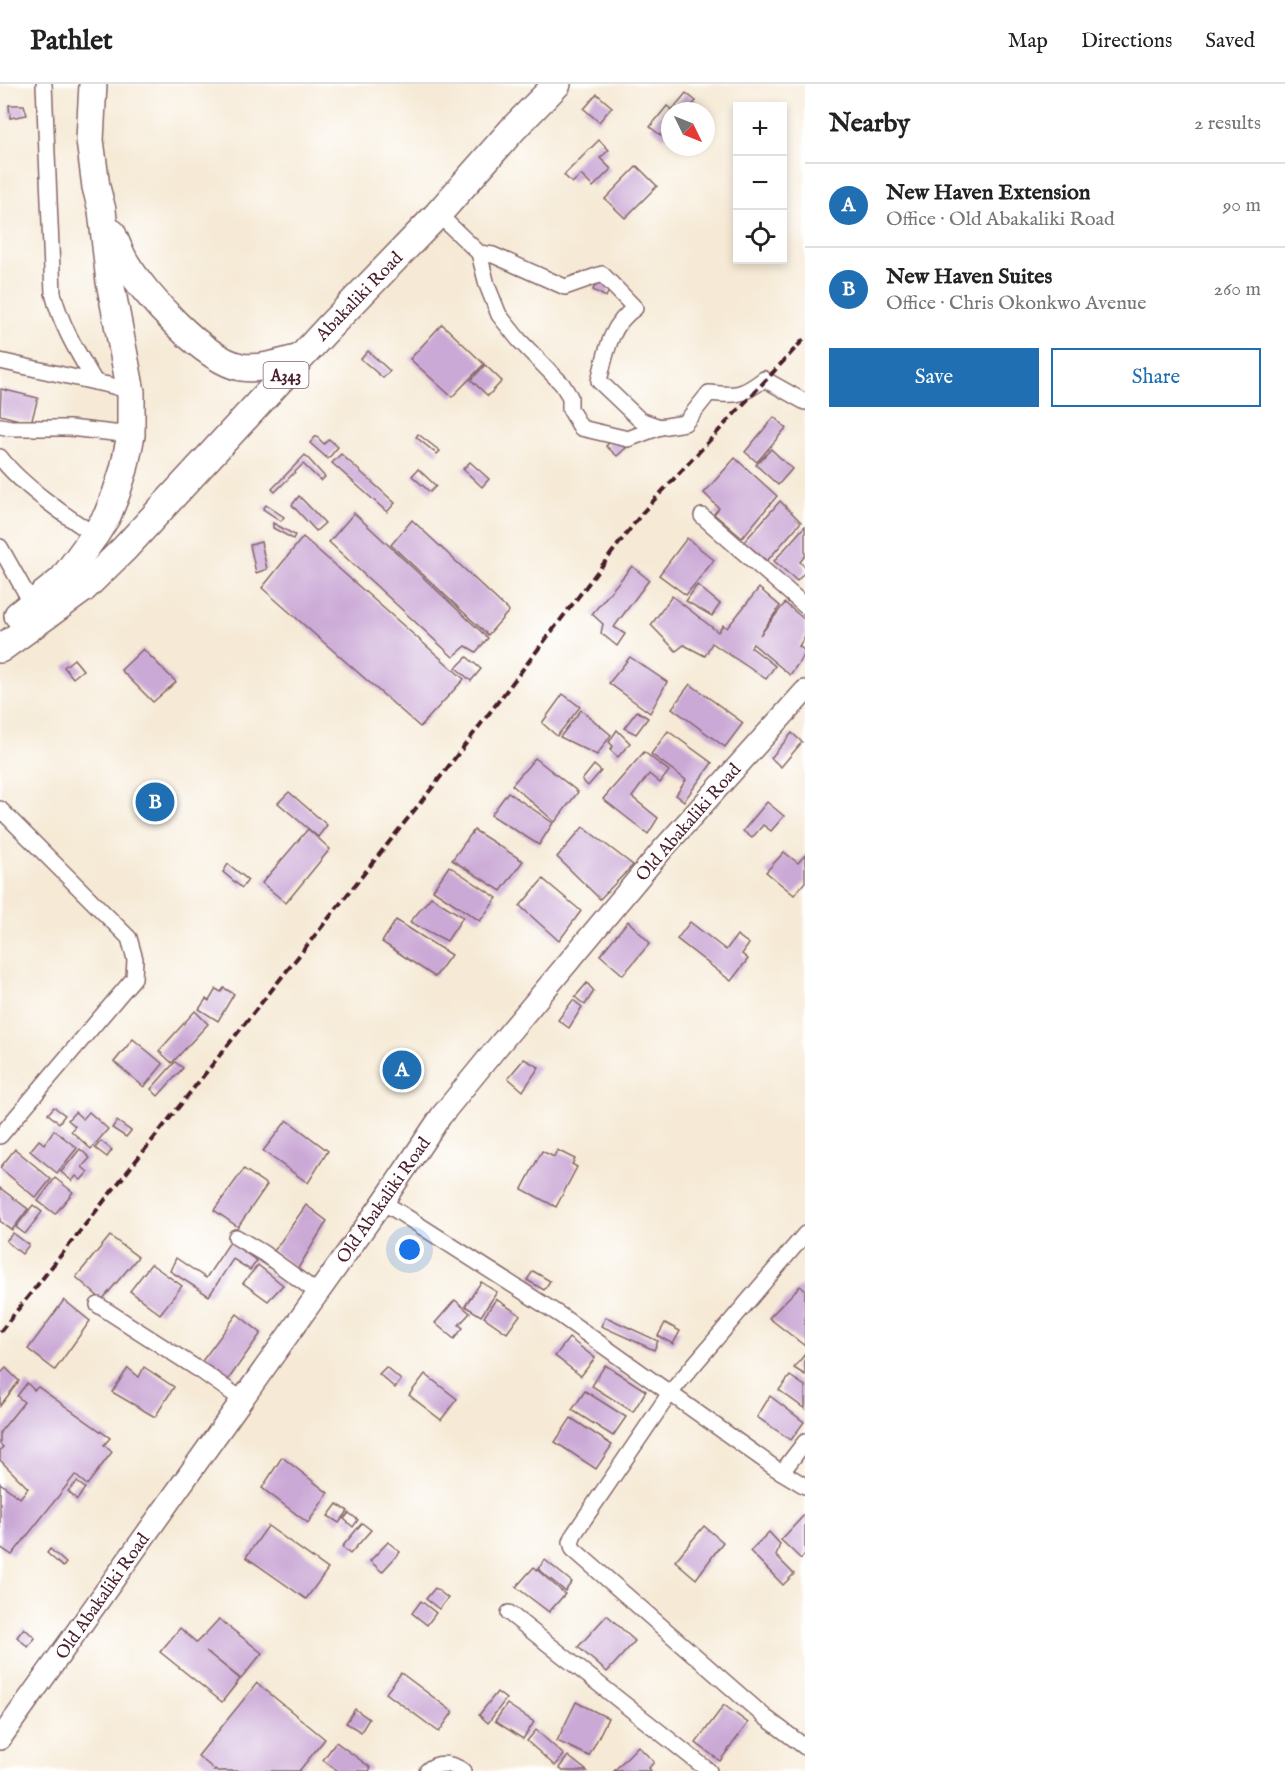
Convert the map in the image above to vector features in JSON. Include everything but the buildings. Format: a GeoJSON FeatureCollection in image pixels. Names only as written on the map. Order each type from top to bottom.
{"type":"FeatureCollection","features":[{"type":"Feature","properties":{"kind":"highway"},"geometry":{"type":"LineString","coordinates":[[90,140],[93,84]]}},
{"type":"Feature","properties":{"kind":"highway","name":"A343"},"geometry":{"type":"LineString","coordinates":[[0,628],[62,580],[95,536],[116,494],[131,435],[131,393],[110,282],[102,210],[96,187],[90,140],[107,84]]}},
{"type":"Feature","properties":{"kind":"highway","name":"Abakaliki Road"},"geometry":{"type":"LineString","coordinates":[[0,650],[83,589],[124,549],[557,84]]}},
{"type":"Feature","properties":{"kind":"highway","name":"A343"},"geometry":{"type":"LineString","coordinates":[[102,210],[126,263],[159,304],[196,342],[230,364],[242,367],[272,366],[300,358]]}},
{"type":"Feature","properties":{"kind":"main road","name":"Old Abakaliki Road"},"geometry":{"type":"LineString","coordinates":[[0,1739],[383,1202],[441,1116],[662,850],[805,691]]}},
{"type":"Feature","properties":{"kind":"street"},"geometry":{"type":"LineString","coordinates":[[44,84],[53,293],[67,334],[95,382]]}},
{"type":"Feature","properties":{"kind":"street"},"geometry":{"type":"LineString","coordinates":[[438,214],[479,253],[487,285],[499,315],[519,340],[562,384],[570,397],[570,408],[581,428],[628,439],[660,427],[685,423],[709,393],[734,396],[751,389],[764,379],[805,402]]}},
{"type":"Feature","properties":{"kind":"street"},"geometry":{"type":"LineString","coordinates":[[479,253],[493,255],[565,287],[602,274],[635,308],[617,324],[600,381],[640,420],[660,427]]}},
{"type":"Feature","properties":{"kind":"street"},"geometry":{"type":"LineString","coordinates":[[0,362],[95,382],[131,393]]}},
{"type":"Feature","properties":{"kind":"street"},"geometry":{"type":"LineString","coordinates":[[0,426],[70,428],[131,435]]}},
{"type":"Feature","properties":{"kind":"street"},"geometry":{"type":"LineString","coordinates":[[0,457],[9,469],[95,536]]}},
{"type":"Feature","properties":{"kind":"street"},"geometry":{"type":"LineString","coordinates":[[702,516],[805,606]]}},
{"type":"Feature","properties":{"kind":"street"},"geometry":{"type":"LineString","coordinates":[[0,547],[32,604]]}},
{"type":"Feature","properties":{"kind":"street"},"geometry":{"type":"LineString","coordinates":[[0,809],[129,938],[135,958],[134,978],[0,1136]]}},
{"type":"Feature","properties":{"kind":"street"},"geometry":{"type":"LineString","coordinates":[[383,1202],[560,1315],[805,1486]]}},
{"type":"Feature","properties":{"kind":"street"},"geometry":{"type":"LineString","coordinates":[[805,1234],[670,1393],[574,1534],[571,1542],[573,1549],[765,1717],[805,1747]]}},
{"type":"Feature","properties":{"kind":"street"},"geometry":{"type":"LineString","coordinates":[[236,1237],[263,1253],[318,1293]]}},
{"type":"Feature","properties":{"kind":"street"},"geometry":{"type":"LineString","coordinates":[[98,1305],[204,1372],[241,1399]]}},
{"type":"Feature","properties":{"kind":"street"},"geometry":{"type":"LineString","coordinates":[[782,1472],[805,1442]]}},
{"type":"Feature","properties":{"kind":"street"},"geometry":{"type":"LineString","coordinates":[[509,1613],[709,1771]]}},
{"type":"Feature","properties":{"kind":"street"},"geometry":{"type":"LineString","coordinates":[[434,1767],[456,1766],[462,1771]]}},
{"type":"Feature","properties":{"kind":"railway"},"geometry":{"type":"LineString","coordinates":[[0,1332],[432,788],[643,512],[805,338]]}},
{"type":"Feature","properties":{"kind":"place","name":"New Haven Suites"},"geometry":{"type":"Point","coordinates":[155,802]}},
{"type":"Feature","properties":{"kind":"place","name":"New Haven Extension"},"geometry":{"type":"Point","coordinates":[402,1070]}}]}
